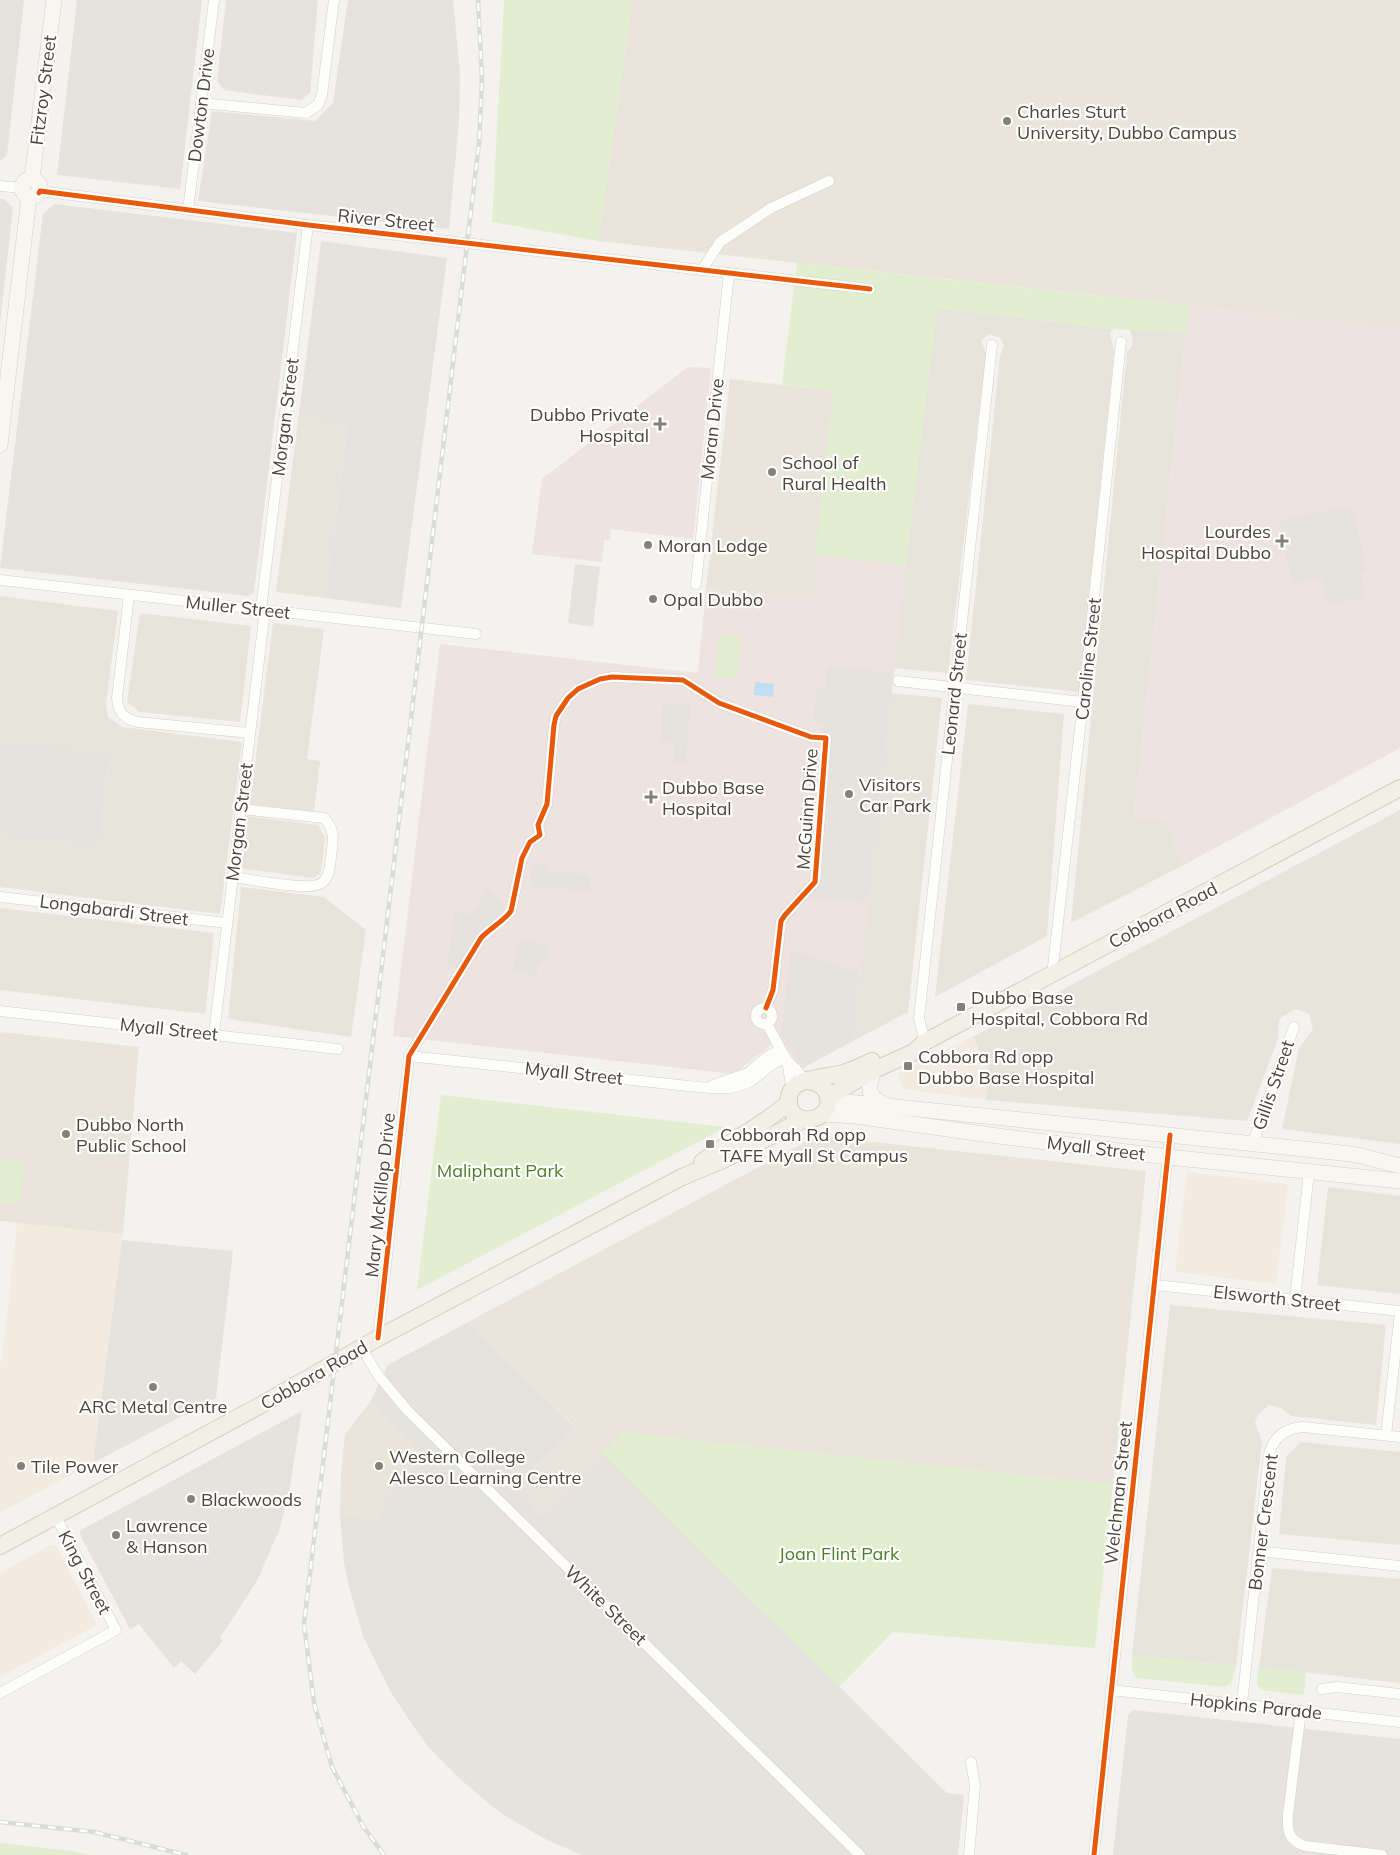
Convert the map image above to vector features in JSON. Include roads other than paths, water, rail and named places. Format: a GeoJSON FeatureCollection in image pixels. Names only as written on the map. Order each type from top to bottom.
{"type":"FeatureCollection","features":[{"type":"Feature","properties":{"kind":"main road","name":"Cobbora Road"},"geometry":{"type":"LineString","coordinates":[[827,1104],[874,1070],[914,1052],[926,1042],[1400,788]]}},
{"type":"Feature","properties":{"kind":"main road","name":"Cobbora Road"},"geometry":{"type":"LineString","coordinates":[[682,1177],[723,1146],[775,1115],[798,1088],[844,1073],[911,1044],[926,1042]]}},
{"type":"Feature","properties":{"kind":"main road"},"geometry":{"type":"LineString","coordinates":[[819,1083],[823,1087],[827,1104],[814,1120],[803,1120],[794,1114],[798,1088],[819,1083]]}},
{"type":"Feature","properties":{"kind":"main road","name":"Cobbora Road"},"geometry":{"type":"LineString","coordinates":[[0,1546],[262,1405],[361,1347],[682,1177],[723,1160],[803,1120]]}},
{"type":"Feature","properties":{"kind":"street","name":"Fitzroy Street"},"geometry":{"type":"LineString","coordinates":[[0,445],[54,0]]}},
{"type":"Feature","properties":{"kind":"street","name":"Dowton Drive"},"geometry":{"type":"LineString","coordinates":[[188,210],[214,0]]}},
{"type":"Feature","properties":{"kind":"street"},"geometry":{"type":"LineString","coordinates":[[201,103],[306,113],[318,105],[322,95],[334,0]]}},
{"type":"Feature","properties":{"kind":"street"},"geometry":{"type":"LineString","coordinates":[[702,270],[720,242],[771,208],[829,181]]}},
{"type":"Feature","properties":{"kind":"street","name":"River Street"},"geometry":{"type":"LineString","coordinates":[[0,186],[308,225],[870,289]]}},
{"type":"Feature","properties":{"kind":"street","name":"Morgan Street"},"geometry":{"type":"LineString","coordinates":[[214,1034],[308,225]]}},
{"type":"Feature","properties":{"kind":"street","name":"Moran Drive"},"geometry":{"type":"LineString","coordinates":[[696,584],[729,274]]}},
{"type":"Feature","properties":{"kind":"street","name":"Caroline Street"},"geometry":{"type":"LineString","coordinates":[[1052,975],[1121,342]]}},
{"type":"Feature","properties":{"kind":"street","name":"Leonard Street"},"geometry":{"type":"LineString","coordinates":[[926,1042],[919,1018],[992,345]]}},
{"type":"Feature","properties":{"kind":"street","name":"Muller Street"},"geometry":{"type":"LineString","coordinates":[[0,580],[476,634]]}},
{"type":"Feature","properties":{"kind":"street"},"geometry":{"type":"LineString","coordinates":[[129,595],[117,698],[121,714],[137,722],[250,733]]}},
{"type":"Feature","properties":{"kind":"street","name":"McGuinn Drive"},"geometry":{"type":"LineString","coordinates":[[409,1056],[481,938],[488,930],[508,916],[511,911],[522,858],[530,842],[540,835],[538,825],[547,804],[556,716],[568,698],[578,689],[600,679],[612,677],[683,680],[719,704],[811,737],[826,738],[815,882],[784,915],[773,990],[766,1008],[758,1010],[756,1018],[761,1024],[767,1024],[784,1057]]}},
{"type":"Feature","properties":{"kind":"street"},"geometry":{"type":"LineString","coordinates":[[898,681],[1083,702]]}},
{"type":"Feature","properties":{"kind":"street"},"geometry":{"type":"LineString","coordinates":[[233,877],[314,887],[323,883],[328,876],[333,842],[331,826],[324,818],[241,809]]}},
{"type":"Feature","properties":{"kind":"street","name":"Longabardi Street"},"geometry":{"type":"LineString","coordinates":[[0,897],[227,923]]}},
{"type":"Feature","properties":{"kind":"street","name":"Myall Street"},"geometry":{"type":"LineString","coordinates":[[0,1011],[338,1049]]}},
{"type":"Feature","properties":{"kind":"street","name":"Gillis Street"},"geometry":{"type":"LineString","coordinates":[[1253,1143],[1294,1027]]}},
{"type":"Feature","properties":{"kind":"street","name":"Myall Street"},"geometry":{"type":"LineString","coordinates":[[409,1056],[710,1087],[748,1073],[768,1056],[784,1057]]}},
{"type":"Feature","properties":{"kind":"street","name":"Mary McKillop Drive"},"geometry":{"type":"LineString","coordinates":[[378,1338],[409,1056]]}},
{"type":"Feature","properties":{"kind":"street"},"geometry":{"type":"LineString","coordinates":[[784,1057],[798,1088]]}},
{"type":"Feature","properties":{"kind":"street"},"geometry":{"type":"LineString","coordinates":[[784,1057],[796,1069],[798,1088]]}},
{"type":"Feature","properties":{"kind":"street"},"geometry":{"type":"LineString","coordinates":[[874,1070],[869,1088],[871,1096],[876,1101],[890,1107]]}},
{"type":"Feature","properties":{"kind":"street","name":"Myall Street"},"geometry":{"type":"LineString","coordinates":[[827,1104],[890,1107],[1253,1143],[1358,1155],[1400,1166]]}},
{"type":"Feature","properties":{"kind":"street","name":"Myall Street"},"geometry":{"type":"LineString","coordinates":[[827,1104],[855,1116],[978,1134],[1168,1157],[1400,1181]]}},
{"type":"Feature","properties":{"kind":"street","name":"Welchman Street"},"geometry":{"type":"LineString","coordinates":[[1094,1855],[1170,1135]]}},
{"type":"Feature","properties":{"kind":"street"},"geometry":{"type":"LineString","coordinates":[[1295,1299],[1309,1172]]}},
{"type":"Feature","properties":{"kind":"street","name":"Elsworth Street"},"geometry":{"type":"LineString","coordinates":[[1155,1285],[1400,1312]]}},
{"type":"Feature","properties":{"kind":"street"},"geometry":{"type":"LineString","coordinates":[[1386,1435],[1400,1312]]}},
{"type":"Feature","properties":{"kind":"street","name":"White Street"},"geometry":{"type":"LineString","coordinates":[[361,1347],[378,1375],[407,1410],[860,1855]]}},
{"type":"Feature","properties":{"kind":"street","name":"Bonner Crescent"},"geometry":{"type":"LineString","coordinates":[[1242,1704],[1269,1454],[1272,1445],[1277,1437],[1292,1427],[1400,1437]]}},
{"type":"Feature","properties":{"kind":"street","name":"King Street"},"geometry":{"type":"LineString","coordinates":[[0,1693],[116,1630],[55,1515]]}},
{"type":"Feature","properties":{"kind":"street"},"geometry":{"type":"LineString","coordinates":[[1259,1551],[1400,1566]]}},
{"type":"Feature","properties":{"kind":"street","name":"Hopkins Parade"},"geometry":{"type":"LineString","coordinates":[[1322,1689],[1337,1686],[1400,1694]]}},
{"type":"Feature","properties":{"kind":"street","name":"Hopkins Parade"},"geometry":{"type":"LineString","coordinates":[[1111,1690],[1400,1722]]}},
{"type":"Feature","properties":{"kind":"street"},"geometry":{"type":"LineString","coordinates":[[1300,1711],[1288,1814],[1290,1835],[1295,1842],[1305,1846],[1382,1855]]}},
{"type":"Feature","properties":{"kind":"street"},"geometry":{"type":"LineString","coordinates":[[969,1855],[975,1785],[971,1762]]}},
{"type":"Feature","properties":{"kind":"water"},"geometry":{"type":"Polygon","coordinates":[[[755,682],[774,684],[773,697],[754,695],[755,682]]]}},
{"type":"Feature","properties":{"kind":"railway"},"geometry":{"type":"LineString","coordinates":[[384,1855],[363,1826],[332,1767],[314,1703],[304,1624],[479,143],[482,80],[478,0]]}},
{"type":"Feature","properties":{"kind":"railway"},"geometry":{"type":"LineString","coordinates":[[0,1822],[94,1832],[186,1855]]}},
{"type":"Feature","properties":{"kind":"place","name":"Charles Sturt University, Dubbo Campus"},"geometry":{"type":"Point","coordinates":[1007,121]}},
{"type":"Feature","properties":{"kind":"place","name":"Dubbo Private Hospital"},"geometry":{"type":"Point","coordinates":[660,424]}},
{"type":"Feature","properties":{"kind":"place","name":"School of Rural Health"},"geometry":{"type":"Point","coordinates":[772,472]}},
{"type":"Feature","properties":{"kind":"place","name":"Lourdes Hospital Dubbo"},"geometry":{"type":"Point","coordinates":[1282,541]}},
{"type":"Feature","properties":{"kind":"place","name":"Moran Lodge"},"geometry":{"type":"Point","coordinates":[648,545]}},
{"type":"Feature","properties":{"kind":"place","name":"Opal Dubbo"},"geometry":{"type":"Point","coordinates":[653,599]}},
{"type":"Feature","properties":{"kind":"place","name":"Visitors Car Park"},"geometry":{"type":"Point","coordinates":[849,794]}},
{"type":"Feature","properties":{"kind":"place","name":"Dubbo Base Hospital"},"geometry":{"type":"Point","coordinates":[651,797]}},
{"type":"Feature","properties":{"kind":"place","name":"Dubbo Base Hospital, Cobbora Rd"},"geometry":{"type":"Point","coordinates":[961,1007]}},
{"type":"Feature","properties":{"kind":"place","name":"Cobbora Rd opp Dubbo Base Hospital"},"geometry":{"type":"Point","coordinates":[908,1066]}},
{"type":"Feature","properties":{"kind":"place","name":"Dubbo North Public School"},"geometry":{"type":"Point","coordinates":[66,1134]}},
{"type":"Feature","properties":{"kind":"place","name":"Cobborah Rd opp TAFE Myall St Campus"},"geometry":{"type":"Point","coordinates":[710,1144]}},
{"type":"Feature","properties":{"kind":"place","name":"ARC Metal Centre"},"geometry":{"type":"Point","coordinates":[153,1387]}},
{"type":"Feature","properties":{"kind":"place","name":"Tile Power"},"geometry":{"type":"Point","coordinates":[21,1466]}},
{"type":"Feature","properties":{"kind":"place","name":"Western College Alesco Learning Centre"},"geometry":{"type":"Point","coordinates":[379,1466]}},
{"type":"Feature","properties":{"kind":"place","name":"Blackwoods"},"geometry":{"type":"Point","coordinates":[191,1499]}},
{"type":"Feature","properties":{"kind":"place","name":"Lawrence & Hanson"},"geometry":{"type":"Point","coordinates":[116,1535]}},
{"type":"Feature","properties":{"kind":"park label","name":"Maliphant Park"},"geometry":{"type":"Point","coordinates":[500,1170]}},
{"type":"Feature","properties":{"kind":"park label","name":"Joan Flint Park"},"geometry":{"type":"Point","coordinates":[839,1553]}}]}
